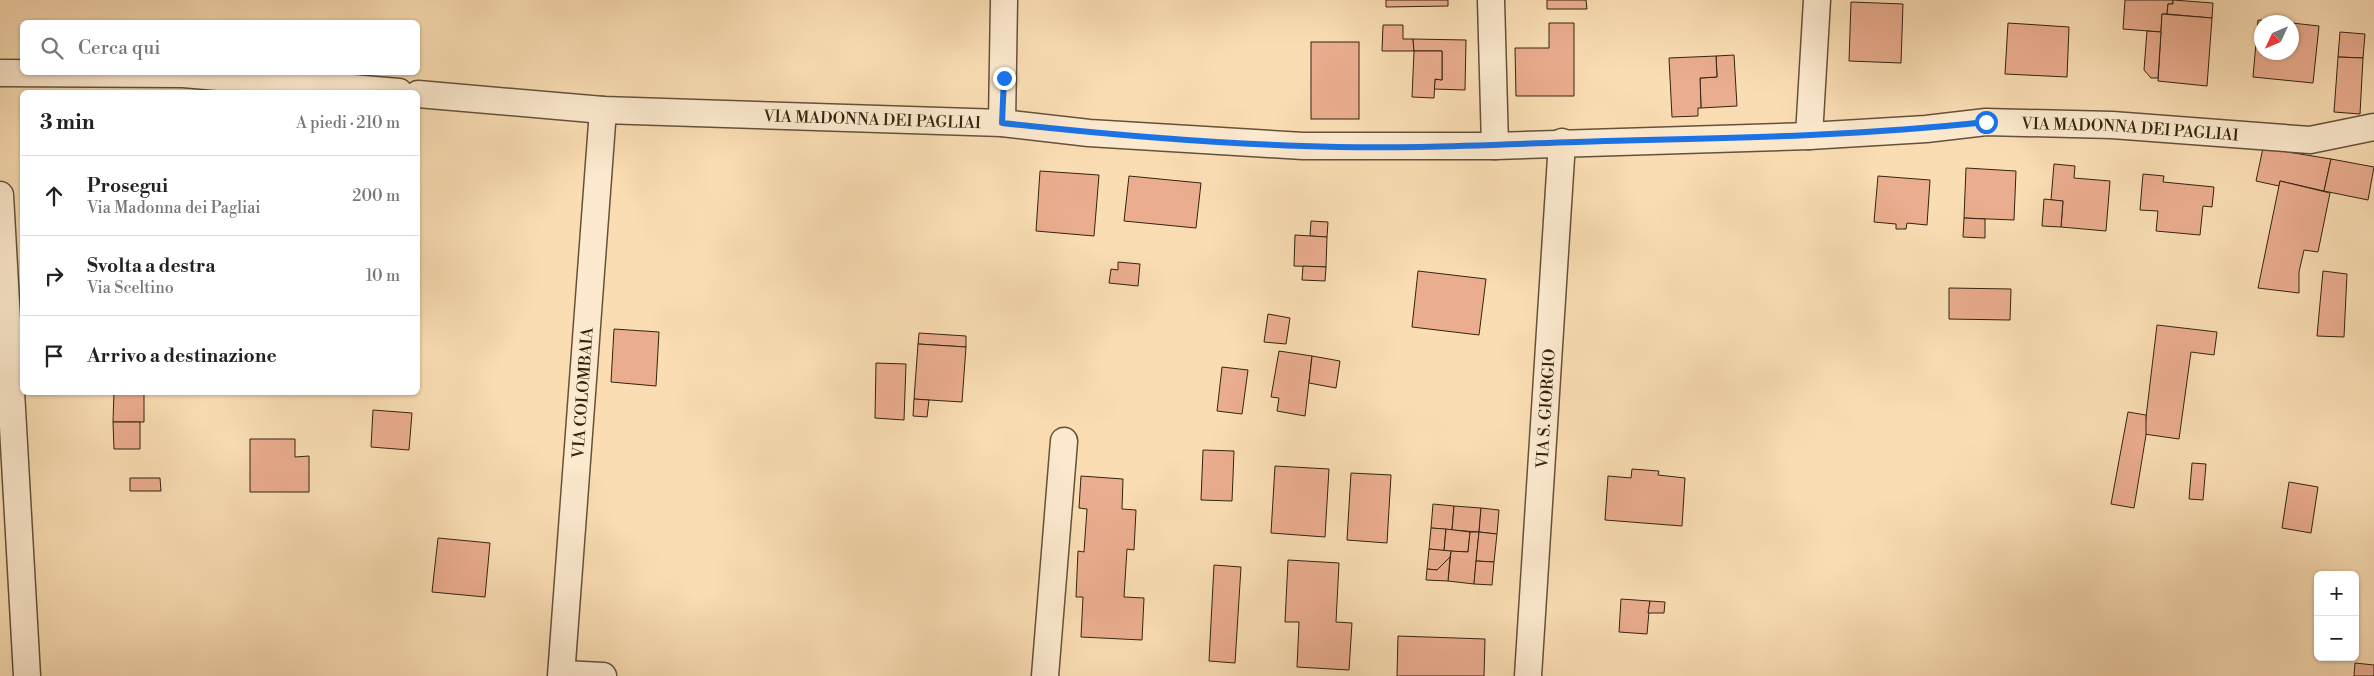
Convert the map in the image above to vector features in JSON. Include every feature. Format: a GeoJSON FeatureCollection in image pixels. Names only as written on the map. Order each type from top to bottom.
{"type":"FeatureCollection","features":[{"type":"Feature","properties":{"kind":"street"},"geometry":{"type":"LineString","coordinates":[[1002,123],[1004,0]]}},
{"type":"Feature","properties":{"kind":"street"},"geometry":{"type":"LineString","coordinates":[[1491,0],[1495,146]]}},
{"type":"Feature","properties":{"kind":"street"},"geometry":{"type":"LineString","coordinates":[[1809,136],[1817,0]]}},
{"type":"Feature","properties":{"kind":"street"},"geometry":{"type":"LineString","coordinates":[[0,73],[20,73]]}},
{"type":"Feature","properties":{"kind":"street"},"geometry":{"type":"LineString","coordinates":[[196,75],[375,90]]}},
{"type":"Feature","properties":{"kind":"street","name":"VIA MADONNA DEI PAGLIAI"},"geometry":{"type":"LineString","coordinates":[[420,94],[603,110],[1002,123],[1089,133],[1303,146],[1495,146],[1562,142],[1809,136],[1926,129],[1986,122],[2112,125],[2310,140],[2374,127]]}},
{"type":"Feature","properties":{"kind":"street","name":"VIA COLOMBAIA"},"geometry":{"type":"LineString","coordinates":[[561,675],[603,110]]}},
{"type":"Feature","properties":{"kind":"street","name":"VIA S. GIORGIO"},"geometry":{"type":"LineString","coordinates":[[1528,676],[1562,142]]}},
{"type":"Feature","properties":{"kind":"street"},"geometry":{"type":"LineString","coordinates":[[0,195],[27,676]]}},
{"type":"Feature","properties":{"kind":"street"},"geometry":{"type":"LineString","coordinates":[[1045,676],[1064,441]]}},
{"type":"Feature","properties":{"kind":"street"},"geometry":{"type":"LineString","coordinates":[[561,675],[603,676]]}},
{"type":"Feature","properties":{"kind":"building"},"geometry":{"type":"Polygon","coordinates":[[[1386,0],[1448,0],[1448,6],[1386,7],[1386,0]]]}},
{"type":"Feature","properties":{"kind":"building"},"geometry":{"type":"Polygon","coordinates":[[[1547,0],[1586,0],[1587,9],[1547,9],[1547,0]]]}},
{"type":"Feature","properties":{"kind":"building"},"geometry":{"type":"Polygon","coordinates":[[[2125,0],[2173,0],[2173,4],[2168,4],[2167,14],[2162,14],[2161,32],[2123,29],[2125,0]]]}},
{"type":"Feature","properties":{"kind":"building"},"geometry":{"type":"Polygon","coordinates":[[[2173,0],[2213,3],[2212,18],[2167,14],[2168,4],[2173,4],[2173,0]]]}},
{"type":"Feature","properties":{"kind":"building"},"geometry":{"type":"Polygon","coordinates":[[[1851,2],[1903,4],[1901,63],[1849,61],[1851,2]]]}},
{"type":"Feature","properties":{"kind":"building"},"geometry":{"type":"Polygon","coordinates":[[[2162,14],[2212,18],[2207,86],[2158,81],[2162,14]]]}},
{"type":"Feature","properties":{"kind":"building"},"geometry":{"type":"Polygon","coordinates":[[[1549,23],[1574,23],[1574,96],[1516,96],[1515,48],[1549,48],[1549,23]]]}},
{"type":"Feature","properties":{"kind":"building"},"geometry":{"type":"Polygon","coordinates":[[[2008,23],[2069,27],[2067,77],[2005,74],[2008,23]]]}},
{"type":"Feature","properties":{"kind":"building"},"geometry":{"type":"Polygon","coordinates":[[[2299,24],[2319,26],[2313,83],[2253,77],[2254,60],[2299,60],[2299,24]]]}},
{"type":"Feature","properties":{"kind":"building"},"geometry":{"type":"Polygon","coordinates":[[[1383,25],[1403,25],[1403,39],[1413,39],[1414,51],[1382,51],[1383,25]]]}},
{"type":"Feature","properties":{"kind":"building"},"geometry":{"type":"Polygon","coordinates":[[[2147,31],[2161,32],[2158,78],[2151,78],[2144,70],[2147,31]]]}},
{"type":"Feature","properties":{"kind":"building"},"geometry":{"type":"Polygon","coordinates":[[[2340,32],[2365,34],[2363,58],[2338,57],[2340,32]]]}},
{"type":"Feature","properties":{"kind":"building"},"geometry":{"type":"Polygon","coordinates":[[[1413,39],[1466,40],[1465,90],[1434,89],[1435,79],[1442,80],[1442,51],[1414,51],[1413,39]]]}},
{"type":"Feature","properties":{"kind":"building"},"geometry":{"type":"Polygon","coordinates":[[[1311,42],[1359,42],[1359,119],[1311,119],[1311,42]]]}},
{"type":"Feature","properties":{"kind":"building"},"geometry":{"type":"Polygon","coordinates":[[[1414,51],[1442,51],[1442,80],[1435,79],[1434,98],[1412,97],[1414,51]]]}},
{"type":"Feature","properties":{"kind":"building"},"geometry":{"type":"Polygon","coordinates":[[[1734,55],[1737,106],[1701,108],[1700,78],[1717,77],[1716,56],[1734,55]]]}},
{"type":"Feature","properties":{"kind":"building"},"geometry":{"type":"Polygon","coordinates":[[[1716,56],[1717,77],[1700,78],[1701,108],[1698,108],[1698,116],[1672,117],[1669,58],[1716,56]]]}},
{"type":"Feature","properties":{"kind":"building"},"geometry":{"type":"Polygon","coordinates":[[[2338,57],[2363,58],[2360,114],[2334,112],[2338,57]]]}},
{"type":"Feature","properties":{"kind":"building"},"geometry":{"type":"Polygon","coordinates":[[[2263,148],[2331,159],[2324,191],[2280,181],[2279,186],[2256,181],[2263,148]]]}},
{"type":"Feature","properties":{"kind":"building"},"geometry":{"type":"Polygon","coordinates":[[[2331,159],[2374,167],[2368,200],[2324,191],[2331,159]]]}},
{"type":"Feature","properties":{"kind":"building"},"geometry":{"type":"Polygon","coordinates":[[[2054,164],[2075,166],[2074,178],[2110,181],[2106,231],[2061,227],[2063,201],[2051,200],[2054,164]]]}},
{"type":"Feature","properties":{"kind":"building"},"geometry":{"type":"Polygon","coordinates":[[[1966,168],[2016,171],[2014,220],[1964,218],[1966,168]]]}},
{"type":"Feature","properties":{"kind":"building"},"geometry":{"type":"Polygon","coordinates":[[[1040,171],[1099,175],[1094,236],[1036,231],[1040,171]]]}},
{"type":"Feature","properties":{"kind":"building"},"geometry":{"type":"Polygon","coordinates":[[[2143,174],[2164,176],[2163,182],[2214,187],[2212,207],[2203,206],[2200,235],[2156,231],[2158,211],[2140,210],[2143,174]]]}},
{"type":"Feature","properties":{"kind":"building"},"geometry":{"type":"Polygon","coordinates":[[[1129,176],[1201,183],[1196,228],[1124,221],[1129,176]]]}},
{"type":"Feature","properties":{"kind":"building"},"geometry":{"type":"Polygon","coordinates":[[[1878,176],[1930,180],[1927,225],[1907,223],[1906,229],[1896,229],[1896,224],[1874,222],[1878,176]]]}},
{"type":"Feature","properties":{"kind":"building"},"geometry":{"type":"Polygon","coordinates":[[[2280,181],[2330,193],[2318,252],[2304,250],[2299,272],[2299,293],[2258,288],[2280,181]]]}},
{"type":"Feature","properties":{"kind":"building"},"geometry":{"type":"Polygon","coordinates":[[[2044,199],[2063,201],[2061,227],[2042,226],[2044,199]]]}},
{"type":"Feature","properties":{"kind":"building"},"geometry":{"type":"Polygon","coordinates":[[[1964,218],[1985,219],[1985,238],[1963,237],[1964,218]]]}},
{"type":"Feature","properties":{"kind":"building"},"geometry":{"type":"Polygon","coordinates":[[[1311,221],[1328,222],[1327,237],[1310,236],[1311,221]]]}},
{"type":"Feature","properties":{"kind":"building"},"geometry":{"type":"Polygon","coordinates":[[[1295,235],[1327,237],[1326,267],[1294,266],[1295,235]]]}},
{"type":"Feature","properties":{"kind":"building"},"geometry":{"type":"Polygon","coordinates":[[[1118,262],[1140,264],[1138,286],[1109,283],[1111,269],[1118,270],[1118,262]]]}},
{"type":"Feature","properties":{"kind":"building"},"geometry":{"type":"Polygon","coordinates":[[[1303,266],[1326,267],[1325,281],[1302,280],[1303,266]]]}},
{"type":"Feature","properties":{"kind":"building"},"geometry":{"type":"Polygon","coordinates":[[[1418,271],[1486,279],[1479,335],[1412,327],[1418,271]]]}},
{"type":"Feature","properties":{"kind":"building"},"geometry":{"type":"Polygon","coordinates":[[[2323,271],[2347,274],[2344,337],[2317,336],[2323,271]]]}},
{"type":"Feature","properties":{"kind":"building"},"geometry":{"type":"Polygon","coordinates":[[[1949,288],[2011,289],[2010,320],[1949,319],[1949,288]]]}},
{"type":"Feature","properties":{"kind":"building"},"geometry":{"type":"Polygon","coordinates":[[[1268,314],[1290,318],[1286,344],[1264,342],[1268,314]]]}},
{"type":"Feature","properties":{"kind":"building"},"geometry":{"type":"Polygon","coordinates":[[[2157,325],[2217,332],[2214,355],[2191,352],[2179,439],[2144,434],[2157,325]]]}},
{"type":"Feature","properties":{"kind":"building"},"geometry":{"type":"Polygon","coordinates":[[[614,329],[659,332],[656,386],[611,382],[614,329]]]}},
{"type":"Feature","properties":{"kind":"building"},"geometry":{"type":"Polygon","coordinates":[[[919,333],[966,336],[966,347],[918,344],[919,333]]]}},
{"type":"Feature","properties":{"kind":"building"},"geometry":{"type":"Polygon","coordinates":[[[918,344],[966,347],[962,402],[914,399],[918,344]]]}},
{"type":"Feature","properties":{"kind":"building"},"geometry":{"type":"Polygon","coordinates":[[[1279,351],[1312,356],[1305,416],[1277,411],[1279,398],[1271,397],[1279,351]]]}},
{"type":"Feature","properties":{"kind":"building"},"geometry":{"type":"Polygon","coordinates":[[[1312,356],[1340,361],[1336,388],[1309,383],[1312,356]]]}},
{"type":"Feature","properties":{"kind":"building"},"geometry":{"type":"Polygon","coordinates":[[[876,363],[906,364],[904,420],[875,418],[876,363]]]}},
{"type":"Feature","properties":{"kind":"building"},"geometry":{"type":"Polygon","coordinates":[[[1222,367],[1248,370],[1242,414],[1217,411],[1222,367]]]}},
{"type":"Feature","properties":{"kind":"building"},"geometry":{"type":"Polygon","coordinates":[[[114,395],[144,395],[144,422],[113,422],[114,395]]]}},
{"type":"Feature","properties":{"kind":"building"},"geometry":{"type":"Polygon","coordinates":[[[914,399],[929,400],[927,417],[913,416],[914,399]]]}},
{"type":"Feature","properties":{"kind":"building"},"geometry":{"type":"Polygon","coordinates":[[[373,410],[412,413],[409,450],[371,447],[373,410]]]}},
{"type":"Feature","properties":{"kind":"building"},"geometry":{"type":"Polygon","coordinates":[[[2128,412],[2146,415],[2146,435],[2134,508],[2111,504],[2128,412]]]}},
{"type":"Feature","properties":{"kind":"building"},"geometry":{"type":"Polygon","coordinates":[[[113,422],[140,422],[140,449],[114,449],[113,422]]]}},
{"type":"Feature","properties":{"kind":"building"},"geometry":{"type":"Polygon","coordinates":[[[250,439],[295,439],[295,457],[309,456],[309,492],[250,492],[250,439]]]}},
{"type":"Feature","properties":{"kind":"building"},"geometry":{"type":"Polygon","coordinates":[[[1203,450],[1234,451],[1232,501],[1201,500],[1203,450]]]}},
{"type":"Feature","properties":{"kind":"building"},"geometry":{"type":"Polygon","coordinates":[[[2192,463],[2206,464],[2203,500],[2189,499],[2192,463]]]}},
{"type":"Feature","properties":{"kind":"building"},"geometry":{"type":"Polygon","coordinates":[[[1275,466],[1329,469],[1325,537],[1271,533],[1275,466]]]}},
{"type":"Feature","properties":{"kind":"building"},"geometry":{"type":"Polygon","coordinates":[[[1632,469],[1659,471],[1658,475],[1685,478],[1682,526],[1605,520],[1608,476],[1631,478],[1632,469]]]}},
{"type":"Feature","properties":{"kind":"building"},"geometry":{"type":"Polygon","coordinates":[[[1351,473],[1391,475],[1387,543],[1347,540],[1351,473]]]}},
{"type":"Feature","properties":{"kind":"building"},"geometry":{"type":"Polygon","coordinates":[[[1081,476],[1123,479],[1122,509],[1136,510],[1134,550],[1127,549],[1124,597],[1144,598],[1142,640],[1081,637],[1083,597],[1076,597],[1078,551],[1084,552],[1087,509],[1079,508],[1081,476]]]}},
{"type":"Feature","properties":{"kind":"building"},"geometry":{"type":"Polygon","coordinates":[[[130,478],[160,478],[161,491],[130,491],[130,478]]]}},
{"type":"Feature","properties":{"kind":"building"},"geometry":{"type":"Polygon","coordinates":[[[2289,482],[2318,487],[2311,533],[2282,528],[2289,482]]]}},
{"type":"Feature","properties":{"kind":"building"},"geometry":{"type":"Polygon","coordinates":[[[1433,504],[1454,506],[1452,530],[1431,528],[1433,504]]]}},
{"type":"Feature","properties":{"kind":"building"},"geometry":{"type":"Polygon","coordinates":[[[1454,506],[1481,508],[1479,532],[1452,530],[1454,506]]]}},
{"type":"Feature","properties":{"kind":"building"},"geometry":{"type":"Polygon","coordinates":[[[1481,508],[1499,510],[1497,534],[1479,532],[1481,508]]]}},
{"type":"Feature","properties":{"kind":"building"},"geometry":{"type":"Polygon","coordinates":[[[1431,528],[1446,529],[1444,551],[1429,549],[1431,528]]]}},
{"type":"Feature","properties":{"kind":"building"},"geometry":{"type":"Polygon","coordinates":[[[1446,529],[1470,532],[1468,552],[1444,551],[1446,529]]]}},
{"type":"Feature","properties":{"kind":"building"},"geometry":{"type":"Polygon","coordinates":[[[1470,532],[1479,532],[1474,584],[1448,581],[1451,551],[1468,552],[1470,532]]]}},
{"type":"Feature","properties":{"kind":"building"},"geometry":{"type":"Polygon","coordinates":[[[1479,532],[1497,534],[1494,562],[1476,561],[1479,532]]]}},
{"type":"Feature","properties":{"kind":"building"},"geometry":{"type":"Polygon","coordinates":[[[438,538],[490,543],[485,597],[432,592],[438,538]]]}},
{"type":"Feature","properties":{"kind":"building"},"geometry":{"type":"Polygon","coordinates":[[[1429,549],[1451,551],[1450,557],[1437,570],[1427,569],[1429,549]]]}},
{"type":"Feature","properties":{"kind":"building"},"geometry":{"type":"Polygon","coordinates":[[[1450,557],[1448,581],[1426,580],[1427,569],[1437,570],[1450,557]]]}},
{"type":"Feature","properties":{"kind":"building"},"geometry":{"type":"Polygon","coordinates":[[[1288,560],[1339,563],[1336,622],[1352,623],[1349,670],[1297,667],[1299,622],[1285,622],[1288,560]]]}},
{"type":"Feature","properties":{"kind":"building"},"geometry":{"type":"Polygon","coordinates":[[[1476,561],[1494,562],[1492,585],[1474,584],[1476,561]]]}},
{"type":"Feature","properties":{"kind":"building"},"geometry":{"type":"Polygon","coordinates":[[[1214,565],[1241,567],[1235,663],[1209,661],[1214,565]]]}},
{"type":"Feature","properties":{"kind":"building"},"geometry":{"type":"Polygon","coordinates":[[[1621,599],[1650,601],[1647,634],[1619,632],[1621,599]]]}},
{"type":"Feature","properties":{"kind":"building"},"geometry":{"type":"Polygon","coordinates":[[[1650,601],[1665,602],[1664,613],[1648,613],[1650,601]]]}},
{"type":"Feature","properties":{"kind":"building"},"geometry":{"type":"Polygon","coordinates":[[[1398,636],[1485,639],[1484,676],[1397,676],[1398,636]]]}},
{"type":"Feature","properties":{"kind":"building"},"geometry":{"type":"Polygon","coordinates":[[[2355,663],[2374,665],[2374,676],[2354,676],[2355,663]]]}},
{"type":"Feature","properties":{"kind":"route"},"geometry":{"type":"LineString","coordinates":[[1004,78],[1002,123],[1089,133],[1303,146],[1495,146],[1562,142],[1809,136],[1926,129],[1986,122]]}}]}
